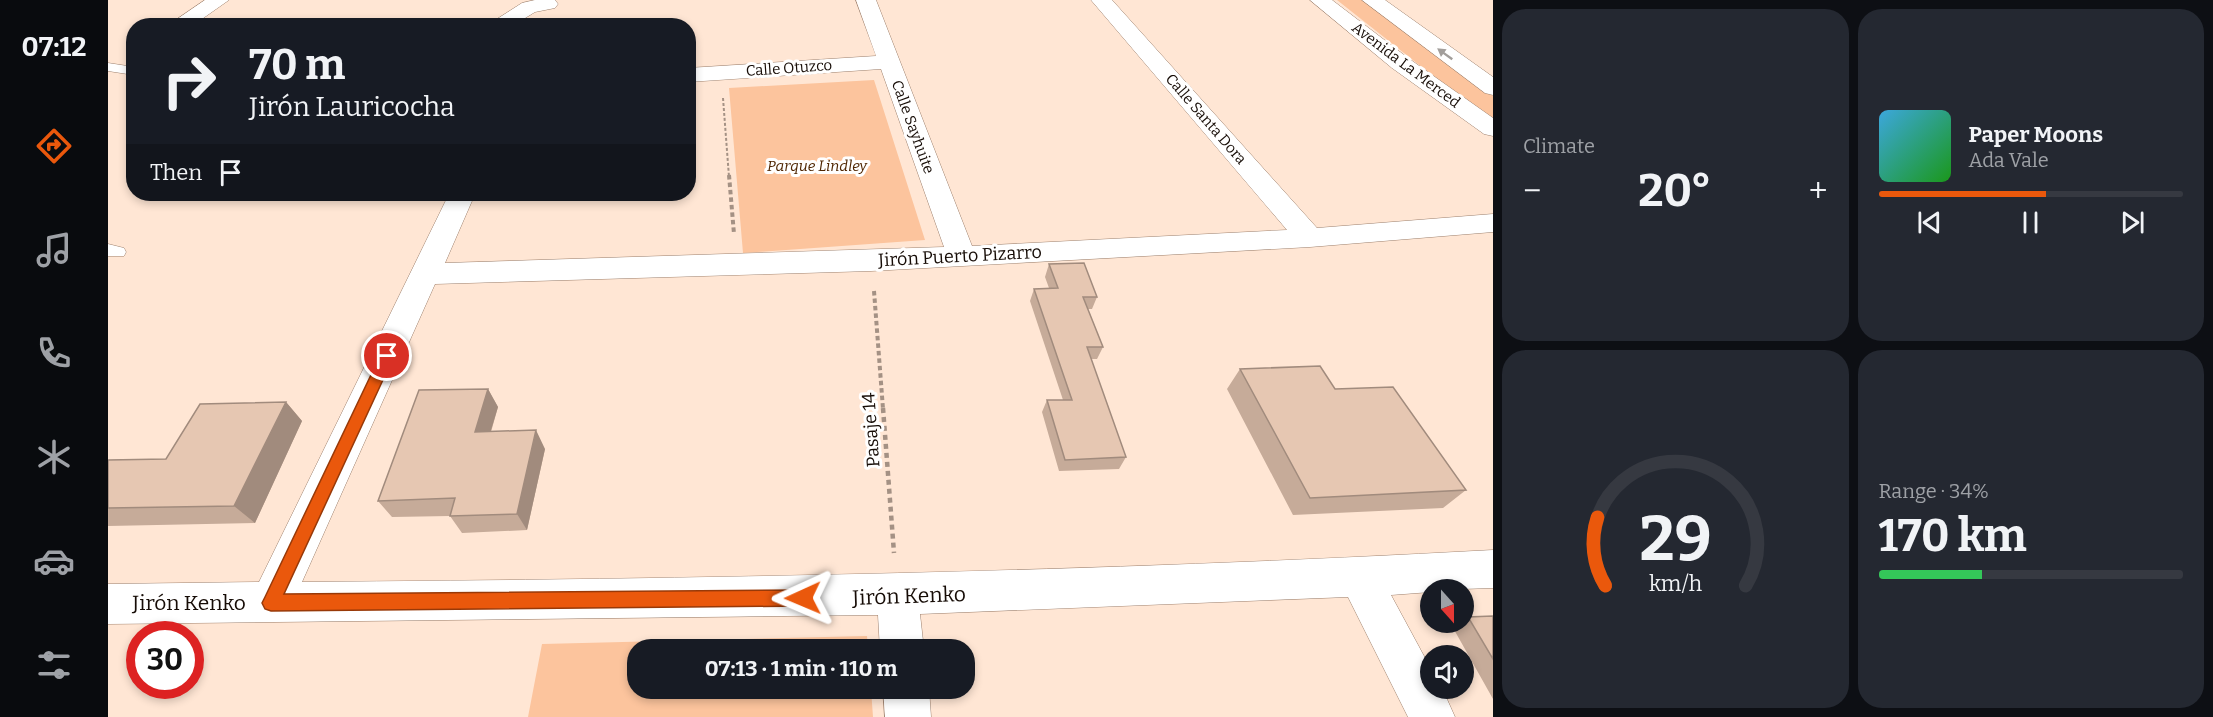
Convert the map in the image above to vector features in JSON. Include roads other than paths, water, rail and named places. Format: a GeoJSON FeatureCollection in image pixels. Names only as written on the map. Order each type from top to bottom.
{"type":"FeatureCollection","features":[{"type":"Feature","properties":{"kind":"street"},"geometry":{"type":"LineString","coordinates":[[190,18],[219,0]]}},
{"type":"Feature","properties":{"kind":"street","name":"Calle Sayhuite"},"geometry":{"type":"LineString","coordinates":[[866,0],[960,255]]}},
{"type":"Feature","properties":{"kind":"street","name":"Calle Santa Dora"},"geometry":{"type":"LineString","coordinates":[[1101,0],[1310,238]]}},
{"type":"Feature","properties":{"kind":"street","name":"Avenida La Merced"},"geometry":{"type":"LineString","coordinates":[[1320,0],[1400,63],[1493,129]]}},
{"type":"Feature","properties":{"kind":"street","name":"Avenida La Merced"},"geometry":{"type":"LineString","coordinates":[[1372,0],[1493,88]]}},
{"type":"Feature","properties":{"kind":"street"},"geometry":{"type":"LineString","coordinates":[[510,18],[529,7],[549,2]]}},
{"type":"Feature","properties":{"kind":"street"},"geometry":{"type":"LineString","coordinates":[[542,18],[549,2]]}},
{"type":"Feature","properties":{"kind":"street","name":"Calle Otuzco"},"geometry":{"type":"LineString","coordinates":[[696,75],[889,62]]}},
{"type":"Feature","properties":{"kind":"street"},"geometry":{"type":"LineString","coordinates":[[271,603],[459,201]]}},
{"type":"Feature","properties":{"kind":"street","name":"Jirón Puerto Pizarro"},"geometry":{"type":"LineString","coordinates":[[426,274],[871,261],[1310,238],[1493,223]]}},
{"type":"Feature","properties":{"kind":"street","name":"Jirón Kenko"},"geometry":{"type":"LineString","coordinates":[[108,604],[898,597],[1360,578],[1493,569]]}},
{"type":"Feature","properties":{"kind":"street"},"geometry":{"type":"LineString","coordinates":[[1360,578],[1432,717]]}},
{"type":"Feature","properties":{"kind":"street"},"geometry":{"type":"LineString","coordinates":[[898,597],[901,639]]}},
{"type":"Feature","properties":{"kind":"street"},"geometry":{"type":"LineString","coordinates":[[907,699],[908,717]]}},
{"type":"Feature","properties":{"kind":"lane"},"geometry":{"type":"LineString","coordinates":[[108,67],[126,70]]}},
{"type":"Feature","properties":{"kind":"park label","name":"Parque Lindley"},"geometry":{"type":"Point","coordinates":[817,166]}}]}
